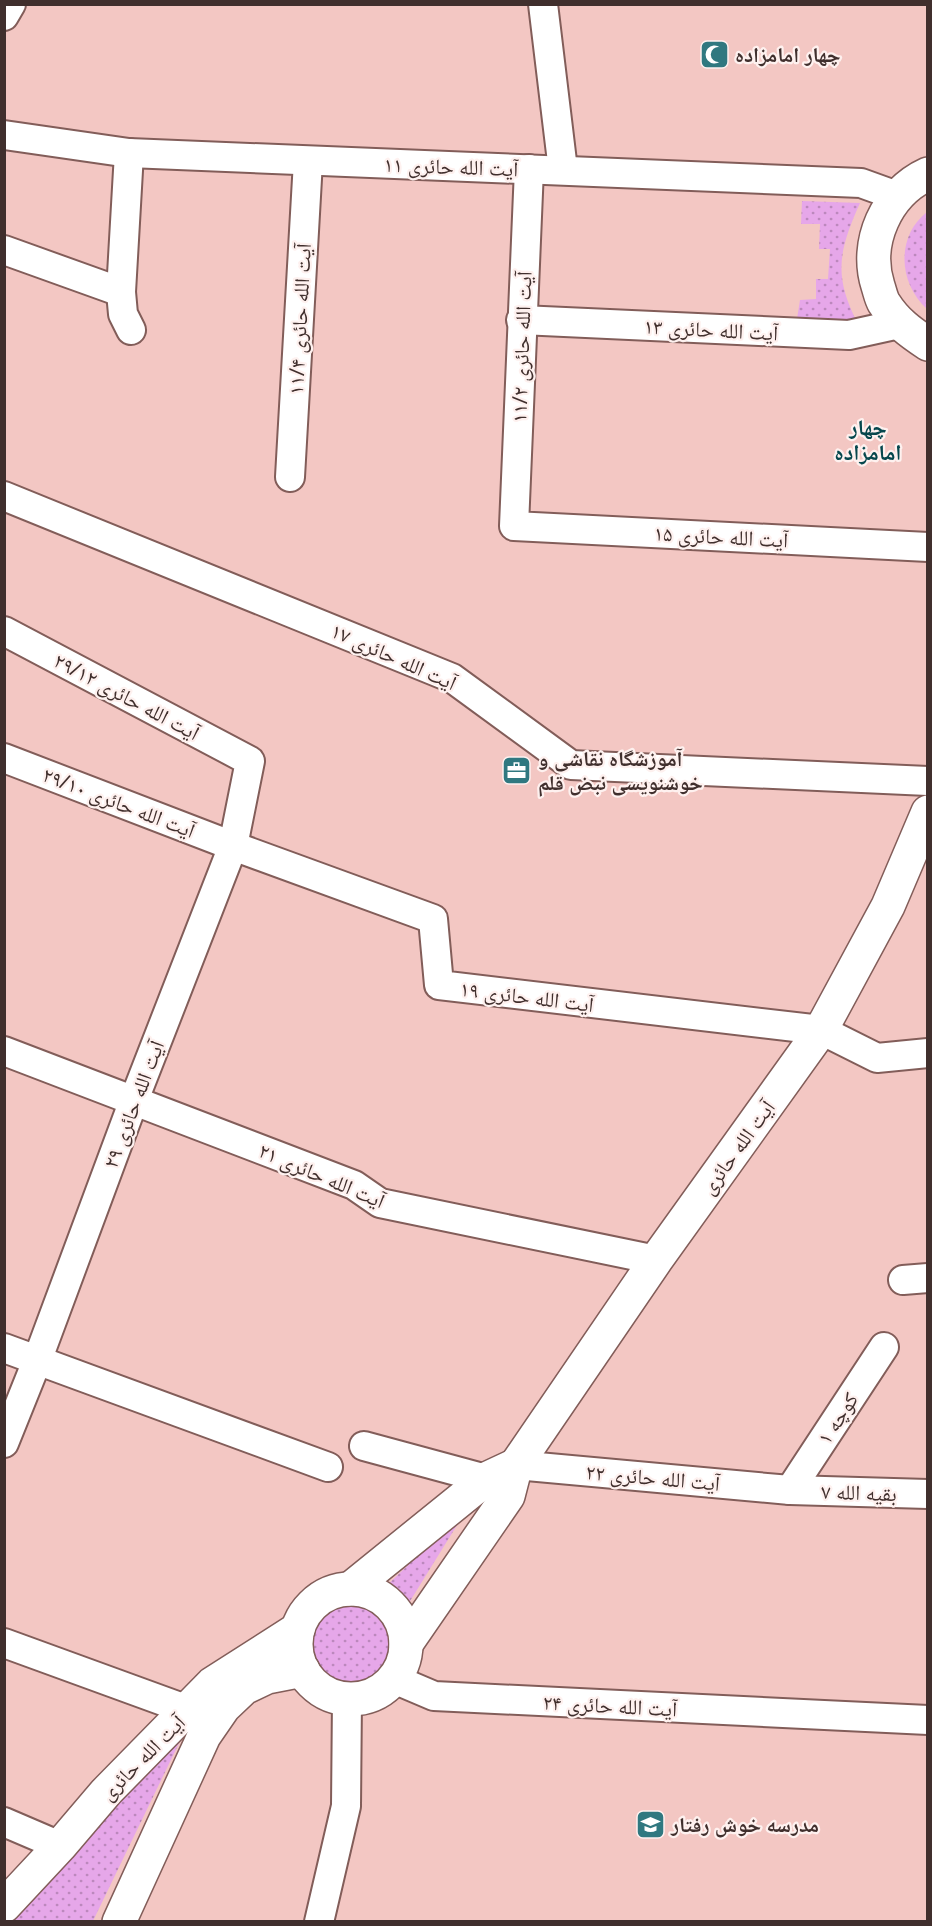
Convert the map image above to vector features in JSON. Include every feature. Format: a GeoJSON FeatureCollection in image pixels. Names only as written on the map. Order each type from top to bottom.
{"type":"FeatureCollection","features":[{"type":"Feature","properties":{"kind":"main road"},"geometry":{"type":"LineString","coordinates":[[927,174],[917,179],[897,196],[881,219],[874,246],[874,274],[883,301],[899,324],[927,344]]}},
{"type":"Feature","properties":{"kind":"main road","name":"آیت الله حائری"},"geometry":{"type":"LineString","coordinates":[[406,1644],[508,1496],[516,1465],[656,1260],[821,1030],[888,906],[927,812]]}},
{"type":"Feature","properties":{"kind":"main road"},"geometry":{"type":"LineString","coordinates":[[350,1589],[486,1479],[516,1465]]}},
{"type":"Feature","properties":{"kind":"main road"},"geometry":{"type":"LineString","coordinates":[[350,1589],[368,1591],[381,1597],[392,1606],[403,1626],[406,1644],[405,1657],[394,1679],[373,1695],[347,1699],[315,1686],[299,1662],[296,1646],[298,1629],[306,1613],[318,1600],[333,1592],[350,1589]]}},
{"type":"Feature","properties":{"kind":"main road","name":"آیت الله حائری"},"geometry":{"type":"LineString","coordinates":[[4,1906],[106,1792],[213,1684],[298,1629]]}},
{"type":"Feature","properties":{"kind":"main road","name":"آیت الله حائری"},"geometry":{"type":"LineString","coordinates":[[119,1922],[204,1736],[224,1707],[244,1688],[267,1677],[303,1670]]}},
{"type":"Feature","properties":{"kind":"street"},"geometry":{"type":"LineString","coordinates":[[4,16],[11,4]]}},
{"type":"Feature","properties":{"kind":"street"},"geometry":{"type":"LineString","coordinates":[[543,4],[563,170]]}},
{"type":"Feature","properties":{"kind":"street","name":"آیت الله حائری ۱۱"},"geometry":{"type":"LineString","coordinates":[[4,135],[129,153],[861,183],[897,196]]}},
{"type":"Feature","properties":{"kind":"street"},"geometry":{"type":"LineString","coordinates":[[129,153],[122,292],[123,314],[131,330]]}},
{"type":"Feature","properties":{"kind":"street","name":"آیت الله حائری ۱۱/۴"},"geometry":{"type":"LineString","coordinates":[[291,477],[308,162]]}},
{"type":"Feature","properties":{"kind":"street","name":"آیت الله حائری ۱۱/۲"},"geometry":{"type":"LineString","coordinates":[[514,526],[529,169]]}},
{"type":"Feature","properties":{"kind":"street"},"geometry":{"type":"LineString","coordinates":[[4,250],[122,292]]}},
{"type":"Feature","properties":{"kind":"street","name":"آیت الله حائری ۱۳"},"geometry":{"type":"LineString","coordinates":[[521,320],[849,335],[899,324]]}},
{"type":"Feature","properties":{"kind":"street","name":"آیت الله حائری ۱۷"},"geometry":{"type":"LineString","coordinates":[[4,496],[452,678],[571,765],[927,780]]}},
{"type":"Feature","properties":{"kind":"street","name":"آیت الله حائری ۱۵"},"geometry":{"type":"LineString","coordinates":[[514,526],[927,547]]}},
{"type":"Feature","properties":{"kind":"street","name":"آیت الله حائری ۲۹/۱۲"},"geometry":{"type":"LineString","coordinates":[[4,631],[250,761]]}},
{"type":"Feature","properties":{"kind":"street","name":"آیت الله حائری ۲۹/۱۰"},"geometry":{"type":"LineString","coordinates":[[4,758],[233,846]]}},
{"type":"Feature","properties":{"kind":"street","name":"آیت الله حائری ۲۹"},"geometry":{"type":"LineString","coordinates":[[4,1443],[233,846],[250,761]]}},
{"type":"Feature","properties":{"kind":"street","name":"آیت الله حائری ۱۹"},"geometry":{"type":"LineString","coordinates":[[233,846],[433,919],[439,985],[821,1030]]}},
{"type":"Feature","properties":{"kind":"street"},"geometry":{"type":"LineString","coordinates":[[821,1030],[877,1058],[927,1053]]}},
{"type":"Feature","properties":{"kind":"street","name":"آیت الله حائری ۲۱"},"geometry":{"type":"LineString","coordinates":[[4,1051],[354,1185],[380,1203],[656,1260]]}},
{"type":"Feature","properties":{"kind":"street","name":"کوچه ۱"},"geometry":{"type":"LineString","coordinates":[[790,1490],[884,1347]]}},
{"type":"Feature","properties":{"kind":"street"},"geometry":{"type":"LineString","coordinates":[[4,1348],[328,1467]]}},
{"type":"Feature","properties":{"kind":"street"},"geometry":{"type":"LineString","coordinates":[[364,1446],[486,1479]]}},
{"type":"Feature","properties":{"kind":"street","name":"آیت الله حائری ۲۲"},"geometry":{"type":"LineString","coordinates":[[516,1465],[790,1490]]}},
{"type":"Feature","properties":{"kind":"street","name":"بقیه الله ۷"},"geometry":{"type":"LineString","coordinates":[[790,1490],[927,1494]]}},
{"type":"Feature","properties":{"kind":"street"},"geometry":{"type":"LineString","coordinates":[[4,1643],[188,1710]]}},
{"type":"Feature","properties":{"kind":"street","name":"آیت الله حائری ۲۴"},"geometry":{"type":"LineString","coordinates":[[394,1679],[434,1696],[927,1720]]}},
{"type":"Feature","properties":{"kind":"street"},"geometry":{"type":"LineString","coordinates":[[319,1922],[346,1806],[347,1699]]}},
{"type":"Feature","properties":{"kind":"street"},"geometry":{"type":"LineString","coordinates":[[4,1822],[60,1846]]}},
{"type":"Feature","properties":{"kind":"shaded area"},"geometry":{"type":"Polygon","coordinates":[[[802,201],[860,203],[847,235],[842,263],[844,290],[857,322],[797,319],[800,300],[816,299],[816,279],[828,279],[830,249],[819,249],[820,224],[801,224],[802,201]]]}},
{"type":"Feature","properties":{"kind":"shaded area"},"geometry":{"type":"Polygon","coordinates":[[[927,212],[927,309],[911,287],[904,260],[910,234],[927,212]]]}},
{"type":"Feature","properties":{"kind":"shaded area"},"geometry":{"type":"Polygon","coordinates":[[[467,1509],[407,1606],[393,1592],[383,1589],[467,1509]]]}},
{"type":"Feature","properties":{"kind":"shaded area"},"geometry":{"type":"Polygon","coordinates":[[[343,1604],[359,1604],[375,1611],[386,1622],[393,1638],[390,1662],[381,1676],[359,1688],[343,1688],[327,1681],[316,1670],[309,1654],[309,1638],[316,1622],[327,1611],[343,1604]]]}},
{"type":"Feature","properties":{"kind":"shaded area"},"geometry":{"type":"Polygon","coordinates":[[[181,1739],[93,1921],[10,1922],[26,1901],[171,1740],[181,1739]]]}},
{"type":"Feature","properties":{"kind":"place","name":"چهار امامزاده"},"geometry":{"type":"Point","coordinates":[714,54]}},
{"type":"Feature","properties":{"kind":"place","name":"آموزشگاه نقاشی و خوشنویسی نبض قلم"},"geometry":{"type":"Point","coordinates":[517,770]}},
{"type":"Feature","properties":{"kind":"place","name":"مدرسه خوش رفتار"},"geometry":{"type":"Point","coordinates":[650,1824]}},
{"type":"Feature","properties":{"kind":"district","name":"چهار امامزاده"},"geometry":{"type":"Point","coordinates":[868,438]}}]}
